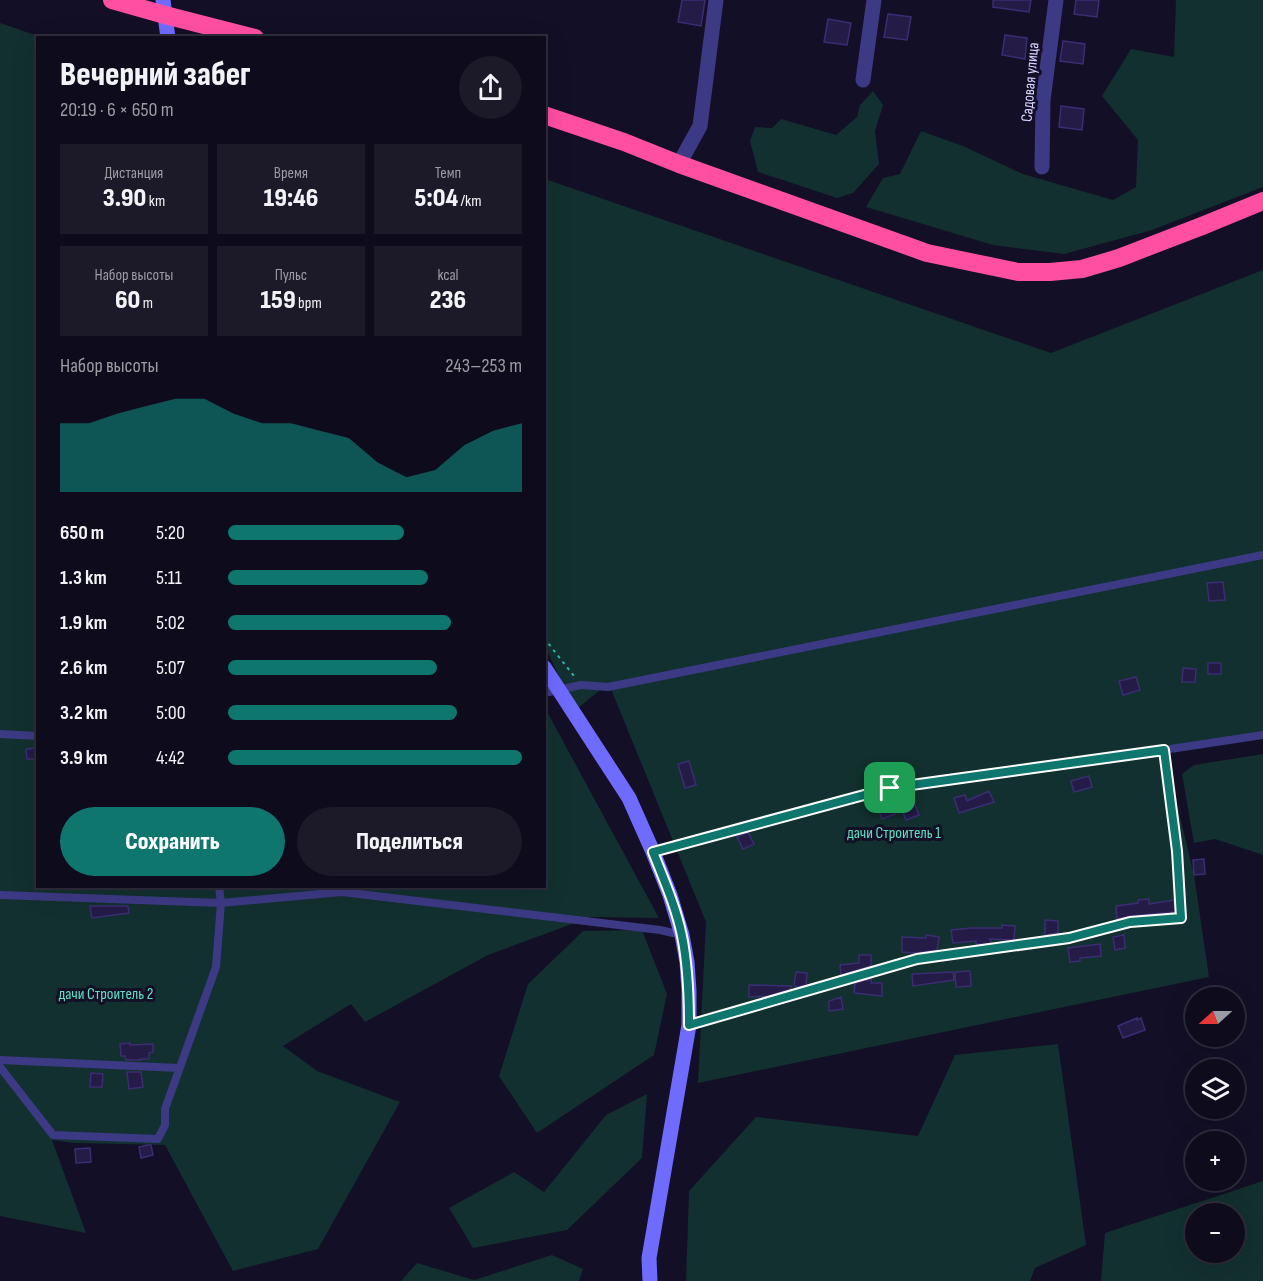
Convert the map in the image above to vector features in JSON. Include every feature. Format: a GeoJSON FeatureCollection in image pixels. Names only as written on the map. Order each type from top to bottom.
{"type":"FeatureCollection","features":[{"type":"Feature","properties":{"kind":"highway"},"geometry":{"type":"LineString","coordinates":[[112,0],[164,8],[249,36]]}},
{"type":"Feature","properties":{"kind":"highway"},"geometry":{"type":"LineString","coordinates":[[546,116],[927,253],[1018,272],[1082,269],[1110,261],[1263,201]]}},
{"type":"Feature","properties":{"kind":"street"},"geometry":{"type":"LineString","coordinates":[[679,164],[700,126],[716,0]]}},
{"type":"Feature","properties":{"kind":"street"},"geometry":{"type":"LineString","coordinates":[[863,80],[874,0]]}},
{"type":"Feature","properties":{"kind":"street","name":"Садовая улица"},"geometry":{"type":"LineString","coordinates":[[1042,167],[1043,100],[1056,0]]}},
{"type":"Feature","properties":{"kind":"street"},"geometry":{"type":"LineString","coordinates":[[164,8],[168,36]]}},
{"type":"Feature","properties":{"kind":"street"},"geometry":{"type":"LineString","coordinates":[[546,673],[552,692],[628,798],[670,895],[682,934],[687,962],[689,1025],[649,1258],[651,1281]]}},
{"type":"Feature","properties":{"kind":"lane"},"geometry":{"type":"LineString","coordinates":[[552,692],[581,685],[608,687],[1263,555]]}},
{"type":"Feature","properties":{"kind":"lane"},"geometry":{"type":"LineString","coordinates":[[0,735],[36,736]]}},
{"type":"Feature","properties":{"kind":"lane"},"geometry":{"type":"LineString","coordinates":[[653,852],[890,788],[1263,735]]}},
{"type":"Feature","properties":{"kind":"lane"},"geometry":{"type":"LineString","coordinates":[[689,1025],[917,959],[1069,938],[1130,922],[1181,918],[1177,851],[1164,750]]}},
{"type":"Feature","properties":{"kind":"lane"},"geometry":{"type":"LineString","coordinates":[[0,1066],[53,1135],[158,1139],[165,1125],[165,1109],[216,967],[221,903],[219,888]]}},
{"type":"Feature","properties":{"kind":"lane"},"geometry":{"type":"LineString","coordinates":[[0,895],[221,903],[342,892],[682,934]]}},
{"type":"Feature","properties":{"kind":"lane"},"geometry":{"type":"LineString","coordinates":[[0,1060],[179,1068]]}},
{"type":"Feature","properties":{"kind":"path"},"geometry":{"type":"LineString","coordinates":[[546,641],[581,685]]}},
{"type":"Feature","properties":{"kind":"green space"},"geometry":{"type":"Polygon","coordinates":[[[1176,0],[1263,0],[1263,187],[1152,230],[1064,254],[993,245],[866,207],[883,178],[900,174],[921,131],[963,146],[1023,174],[1113,200],[1136,187],[1138,140],[1102,96],[1131,49],[1174,57],[1176,0]]]}},
{"type":"Feature","properties":{"kind":"green space","name":"дачи Строитель 2"},"geometry":{"type":"Polygon","coordinates":[[[0,23],[38,36],[36,36],[36,888],[546,888],[546,710],[659,918],[591,917],[488,955],[365,1022],[351,1004],[283,1046],[317,1071],[400,1102],[318,1249],[233,1271],[165,1145],[74,1143],[52,1140],[86,1233],[0,1216],[0,23]]]}},
{"type":"Feature","properties":{"kind":"green space"},"geometry":{"type":"Polygon","coordinates":[[[873,91],[883,105],[875,131],[879,164],[853,193],[837,198],[758,172],[750,141],[755,127],[772,128],[781,119],[836,135],[857,117],[860,105],[873,91]]]}},
{"type":"Feature","properties":{"kind":"green space","name":"дачи Строитель 1"},"geometry":{"type":"Polygon","coordinates":[[[546,179],[1051,353],[1263,270],[1263,735],[1164,750],[1194,875],[1209,977],[698,1083],[706,922],[609,684],[578,708],[561,681],[546,648],[546,179]]]}},
{"type":"Feature","properties":{"kind":"green space"},"geometry":{"type":"Polygon","coordinates":[[[1263,754],[1263,855],[1215,839],[1194,843],[1182,774],[1194,765],[1263,754]]]}},
{"type":"Feature","properties":{"kind":"green space"},"geometry":{"type":"Polygon","coordinates":[[[642,930],[667,994],[654,1055],[537,1133],[499,1076],[528,984],[583,931],[642,930]]]}},
{"type":"Feature","properties":{"kind":"green space"},"geometry":{"type":"Polygon","coordinates":[[[1058,1044],[1086,1245],[1035,1268],[1030,1281],[686,1281],[689,1191],[756,1117],[918,1136],[955,1055],[1058,1044]]]}},
{"type":"Feature","properties":{"kind":"green space"},"geometry":{"type":"Polygon","coordinates":[[[647,1094],[642,1158],[567,1230],[473,1248],[449,1208],[514,1172],[544,1192],[606,1115],[647,1094]]]}},
{"type":"Feature","properties":{"kind":"green space"},"geometry":{"type":"Polygon","coordinates":[[[1263,1181],[1263,1281],[1101,1281],[1105,1233],[1185,1207],[1185,1263],[1245,1263],[1245,1203],[1196,1203],[1233,1191],[1245,1191],[1245,1187],[1263,1181]]]}},
{"type":"Feature","properties":{"kind":"green space"},"geometry":{"type":"Polygon","coordinates":[[[552,1255],[583,1269],[579,1281],[401,1281],[417,1263],[474,1280],[552,1255]]]}},
{"type":"Feature","properties":{"kind":"building"},"geometry":{"type":"Polygon","coordinates":[[[682,0],[705,0],[701,26],[678,22],[682,0]]]}},
{"type":"Feature","properties":{"kind":"building"},"geometry":{"type":"Polygon","coordinates":[[[993,0],[1031,0],[1029,12],[993,7],[993,0]]]}},
{"type":"Feature","properties":{"kind":"building"},"geometry":{"type":"Polygon","coordinates":[[[1076,0],[1099,0],[1097,17],[1074,14],[1076,0]]]}},
{"type":"Feature","properties":{"kind":"building"},"geometry":{"type":"Polygon","coordinates":[[[888,14],[911,17],[907,40],[884,37],[888,14]]]}},
{"type":"Feature","properties":{"kind":"building"},"geometry":{"type":"Polygon","coordinates":[[[828,19],[851,23],[847,45],[824,42],[828,19]]]}},
{"type":"Feature","properties":{"kind":"building"},"geometry":{"type":"Polygon","coordinates":[[[1005,35],[1027,38],[1025,59],[1002,55],[1005,35]]]}},
{"type":"Feature","properties":{"kind":"building"},"geometry":{"type":"Polygon","coordinates":[[[1063,41],[1085,44],[1083,64],[1060,61],[1063,41]]]}},
{"type":"Feature","properties":{"kind":"building"},"geometry":{"type":"Polygon","coordinates":[[[1061,106],[1084,109],[1082,130],[1059,127],[1061,106]]]}},
{"type":"Feature","properties":{"kind":"building"},"geometry":{"type":"Polygon","coordinates":[[[1223,582],[1225,600],[1209,601],[1207,583],[1223,582]]]}},
{"type":"Feature","properties":{"kind":"building"},"geometry":{"type":"Polygon","coordinates":[[[1208,663],[1221,663],[1221,674],[1208,674],[1208,663]]]}},
{"type":"Feature","properties":{"kind":"building"},"geometry":{"type":"Polygon","coordinates":[[[1183,668],[1196,669],[1195,682],[1182,682],[1183,668]]]}},
{"type":"Feature","properties":{"kind":"building"},"geometry":{"type":"Polygon","coordinates":[[[1136,677],[1140,690],[1123,695],[1119,681],[1136,677]]]}},
{"type":"Feature","properties":{"kind":"building"},"geometry":{"type":"Polygon","coordinates":[[[36,748],[36,759],[27,759],[26,749],[36,748]]]}},
{"type":"Feature","properties":{"kind":"building"},"geometry":{"type":"Polygon","coordinates":[[[689,761],[696,785],[685,788],[678,764],[689,761]]]}},
{"type":"Feature","properties":{"kind":"building"},"geometry":{"type":"Polygon","coordinates":[[[1089,776],[1092,787],[1074,792],[1071,781],[1089,776]]]}},
{"type":"Feature","properties":{"kind":"building"},"geometry":{"type":"Polygon","coordinates":[[[989,791],[994,802],[959,813],[954,798],[965,795],[967,801],[989,791]]]}},
{"type":"Feature","properties":{"kind":"building"},"geometry":{"type":"Polygon","coordinates":[[[914,802],[919,815],[906,820],[901,807],[914,802]]]}},
{"type":"Feature","properties":{"kind":"building"},"geometry":{"type":"Polygon","coordinates":[[[891,804],[895,814],[882,819],[878,809],[891,804]]]}},
{"type":"Feature","properties":{"kind":"building"},"geometry":{"type":"Polygon","coordinates":[[[748,832],[754,844],[743,849],[737,837],[748,832]]]}},
{"type":"Feature","properties":{"kind":"building"},"geometry":{"type":"Polygon","coordinates":[[[1204,859],[1205,874],[1194,875],[1193,860],[1204,859]]]}},
{"type":"Feature","properties":{"kind":"building"},"geometry":{"type":"Polygon","coordinates":[[[1149,899],[1149,904],[1174,900],[1175,912],[1117,919],[1116,906],[1149,899]]]}},
{"type":"Feature","properties":{"kind":"building"},"geometry":{"type":"Polygon","coordinates":[[[90,906],[128,906],[129,913],[92,918],[90,906]]]}},
{"type":"Feature","properties":{"kind":"building"},"geometry":{"type":"Polygon","coordinates":[[[1045,920],[1058,921],[1058,933],[1045,935],[1045,920]]]}},
{"type":"Feature","properties":{"kind":"building"},"geometry":{"type":"Polygon","coordinates":[[[1002,925],[1015,926],[1014,940],[990,939],[991,943],[983,944],[976,944],[976,941],[953,943],[951,930],[1002,928],[1002,925]]]}},
{"type":"Feature","properties":{"kind":"building"},"geometry":{"type":"Polygon","coordinates":[[[926,935],[939,937],[937,950],[902,952],[902,937],[926,938],[926,935]]]}},
{"type":"Feature","properties":{"kind":"building"},"geometry":{"type":"Polygon","coordinates":[[[1124,935],[1125,948],[1115,950],[1113,937],[1124,935]]]}},
{"type":"Feature","properties":{"kind":"building"},"geometry":{"type":"Polygon","coordinates":[[[1100,944],[1101,956],[1080,958],[1080,961],[1070,962],[1068,948],[1100,944]]]}},
{"type":"Feature","properties":{"kind":"building"},"geometry":{"type":"Polygon","coordinates":[[[859,955],[871,955],[871,966],[841,975],[840,965],[859,963],[859,955]]]}},
{"type":"Feature","properties":{"kind":"building"},"geometry":{"type":"Polygon","coordinates":[[[970,971],[971,986],[956,987],[955,972],[970,971]]]}},
{"type":"Feature","properties":{"kind":"building"},"geometry":{"type":"Polygon","coordinates":[[[796,972],[807,973],[806,985],[794,986],[796,972]]]}},
{"type":"Feature","properties":{"kind":"building"},"geometry":{"type":"Polygon","coordinates":[[[953,972],[954,980],[913,986],[912,974],[953,972]]]}},
{"type":"Feature","properties":{"kind":"building"},"geometry":{"type":"Polygon","coordinates":[[[871,979],[871,983],[882,983],[882,996],[854,993],[855,983],[871,979]]]}},
{"type":"Feature","properties":{"kind":"building"},"geometry":{"type":"Polygon","coordinates":[[[749,985],[791,986],[791,989],[769,996],[749,997],[749,985]]]}},
{"type":"Feature","properties":{"kind":"building"},"geometry":{"type":"Polygon","coordinates":[[[841,997],[843,1009],[829,1011],[829,1001],[841,997]]]}},
{"type":"Feature","properties":{"kind":"building"},"geometry":{"type":"Polygon","coordinates":[[[1137,1018],[1137,1020],[1141,1018],[1145,1030],[1123,1038],[1118,1026],[1137,1018]]]}},
{"type":"Feature","properties":{"kind":"building"},"geometry":{"type":"Polygon","coordinates":[[[130,1043],[130,1045],[153,1044],[153,1052],[149,1053],[149,1059],[126,1060],[125,1056],[121,1056],[120,1044],[130,1043]]]}},
{"type":"Feature","properties":{"kind":"building"},"geometry":{"type":"Polygon","coordinates":[[[127,1072],[141,1072],[143,1087],[129,1089],[127,1072]]]}},
{"type":"Feature","properties":{"kind":"building"},"geometry":{"type":"Polygon","coordinates":[[[91,1073],[103,1074],[102,1087],[90,1087],[91,1073]]]}},
{"type":"Feature","properties":{"kind":"building"},"geometry":{"type":"Polygon","coordinates":[[[151,1145],[153,1155],[141,1158],[139,1147],[151,1145]]]}},
{"type":"Feature","properties":{"kind":"building"},"geometry":{"type":"Polygon","coordinates":[[[90,1148],[91,1162],[76,1163],[75,1149],[90,1148]]]}},
{"type":"Feature","properties":{"kind":"route"},"geometry":{"type":"LineString","coordinates":[[1164,750],[1177,851],[1181,918],[1130,922],[1069,938],[917,959],[689,1025],[687,962],[682,934],[653,852],[890,788],[1164,750]]}}]}
